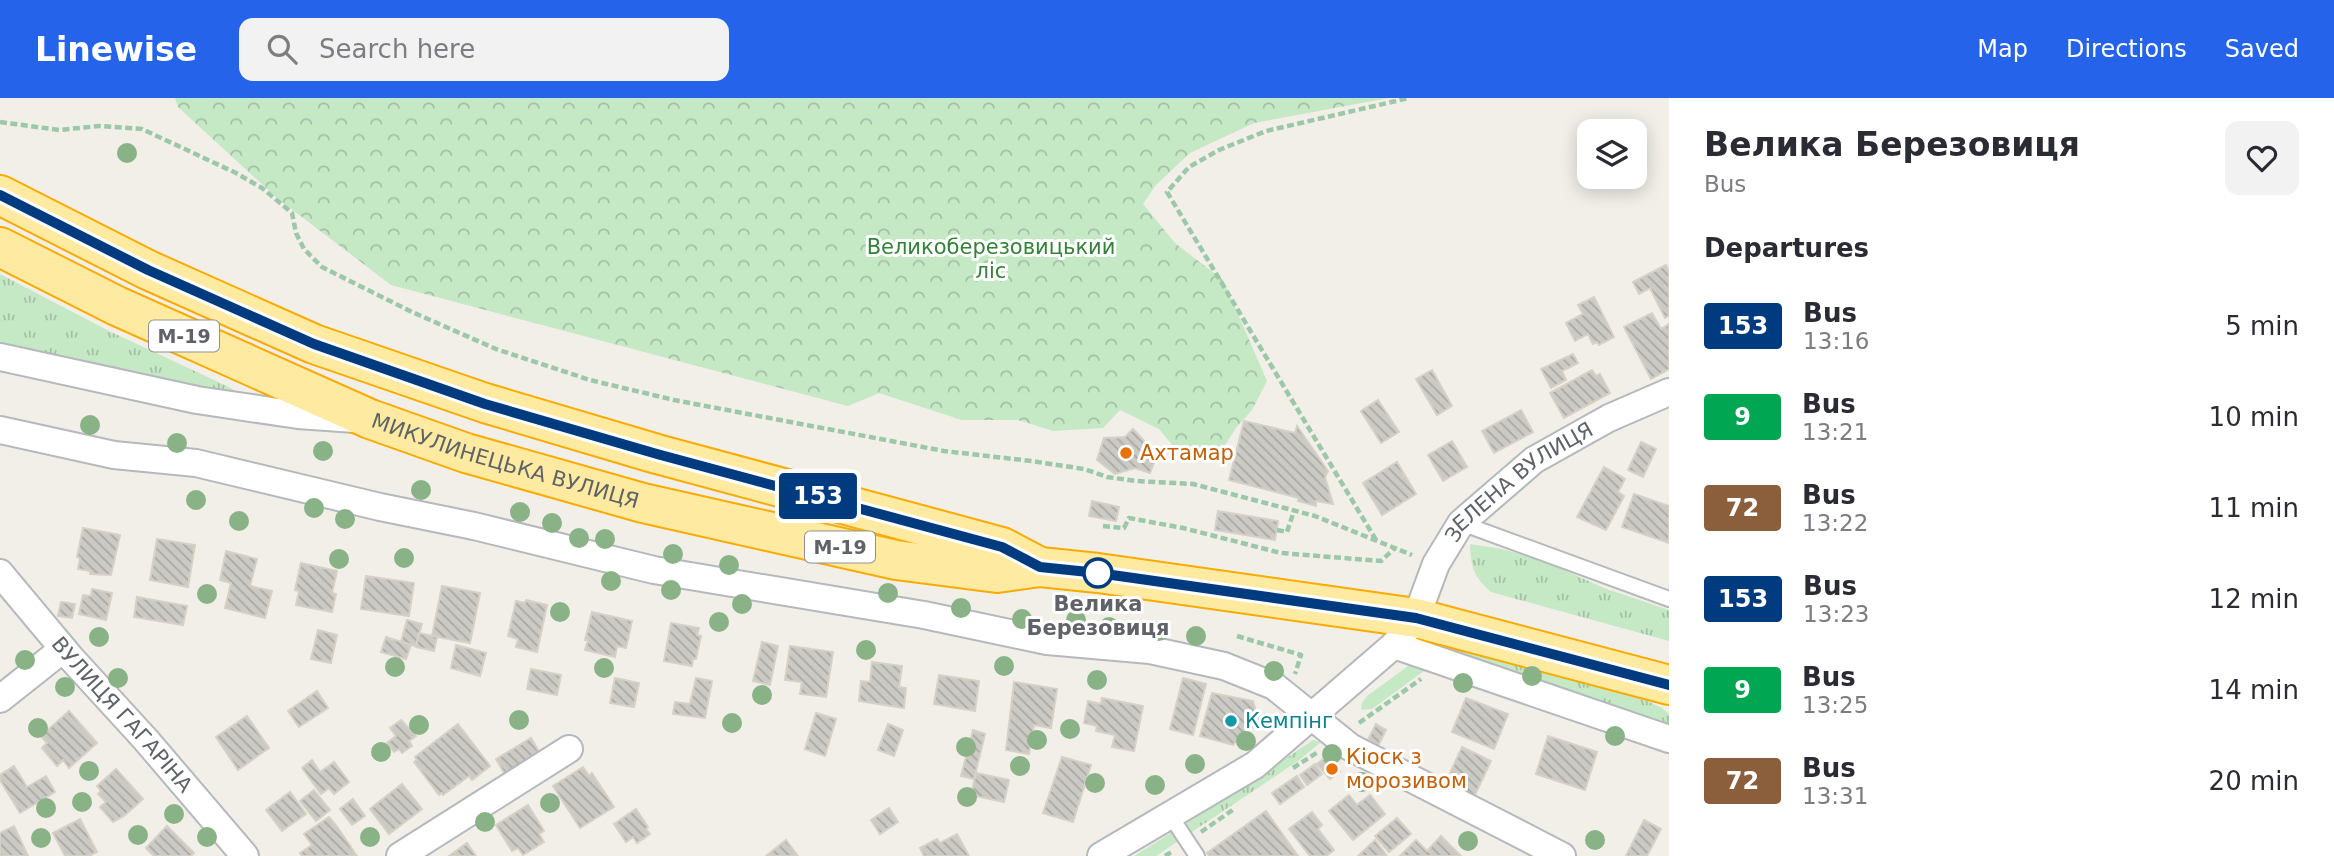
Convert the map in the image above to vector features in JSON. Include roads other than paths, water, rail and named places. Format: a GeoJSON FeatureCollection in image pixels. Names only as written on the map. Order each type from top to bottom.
{"type":"FeatureCollection","features":[{"type":"Feature","properties":{"kind":"highway","name":"МИКУЛИНЕЦЬКА ВУЛИЦЯ"},"geometry":{"type":"LineString","coordinates":[[0,195],[148,270],[314,344],[485,404],[1002,547],[1040,567]]}},
{"type":"Feature","properties":{"kind":"highway","name":"МИКУЛИНЕЦЬКА ВУЛИЦЯ"},"geometry":{"type":"LineString","coordinates":[[0,247],[117,306],[370,419],[466,453],[643,503],[896,560],[997,573],[1040,567],[1098,573],[1405,631],[1669,685]]}},
{"type":"Feature","properties":{"kind":"street"},"geometry":{"type":"LineString","coordinates":[[0,357],[197,400],[308,416],[370,419]]}},
{"type":"Feature","properties":{"kind":"street","name":"ЗЕЛЕНА ВУЛИЦЯ"},"geometry":{"type":"LineString","coordinates":[[1405,631],[1436,564],[1461,523],[1534,460],[1609,418],[1669,392]]}},
{"type":"Feature","properties":{"kind":"street"},"geometry":{"type":"LineString","coordinates":[[0,430],[114,455],[196,463],[654,570],[923,615],[1046,641],[1150,650],[1224,666],[1274,686],[1350,747],[1562,856]]}},
{"type":"Feature","properties":{"kind":"street","name":"ВУЛИЦЯ ГАГАРІНА"},"geometry":{"type":"LineString","coordinates":[[0,573],[63,649],[146,740],[245,856]]}},
{"type":"Feature","properties":{"kind":"street"},"geometry":{"type":"LineString","coordinates":[[1101,856],[1255,765],[1405,631],[1436,660],[1669,739]]}},
{"type":"Feature","properties":{"kind":"street"},"geometry":{"type":"LineString","coordinates":[[0,699],[63,649]]}},
{"type":"Feature","properties":{"kind":"street"},"geometry":{"type":"LineString","coordinates":[[400,856],[569,749]]}},
{"type":"Feature","properties":{"kind":"lane"},"geometry":{"type":"LineString","coordinates":[[1461,523],[1669,599]]}},
{"type":"Feature","properties":{"kind":"lane"},"geometry":{"type":"LineString","coordinates":[[1170,815],[1197,856]]}},
{"type":"Feature","properties":{"kind":"place","name":"Ахтамар"},"geometry":{"type":"Point","coordinates":[1126,453]}},
{"type":"Feature","properties":{"kind":"place","name":"Велика Березовиця"},"geometry":{"type":"Point","coordinates":[1098,573]}},
{"type":"Feature","properties":{"kind":"place","name":"Кемпінг"},"geometry":{"type":"Point","coordinates":[1231,721]}},
{"type":"Feature","properties":{"kind":"place","name":"Кіоск з морозивом"},"geometry":{"type":"Point","coordinates":[1332,769]}},
{"type":"Feature","properties":{"kind":"park label","name":"Великоберезовицький ліс"},"geometry":{"type":"Point","coordinates":[991,259]}}]}
